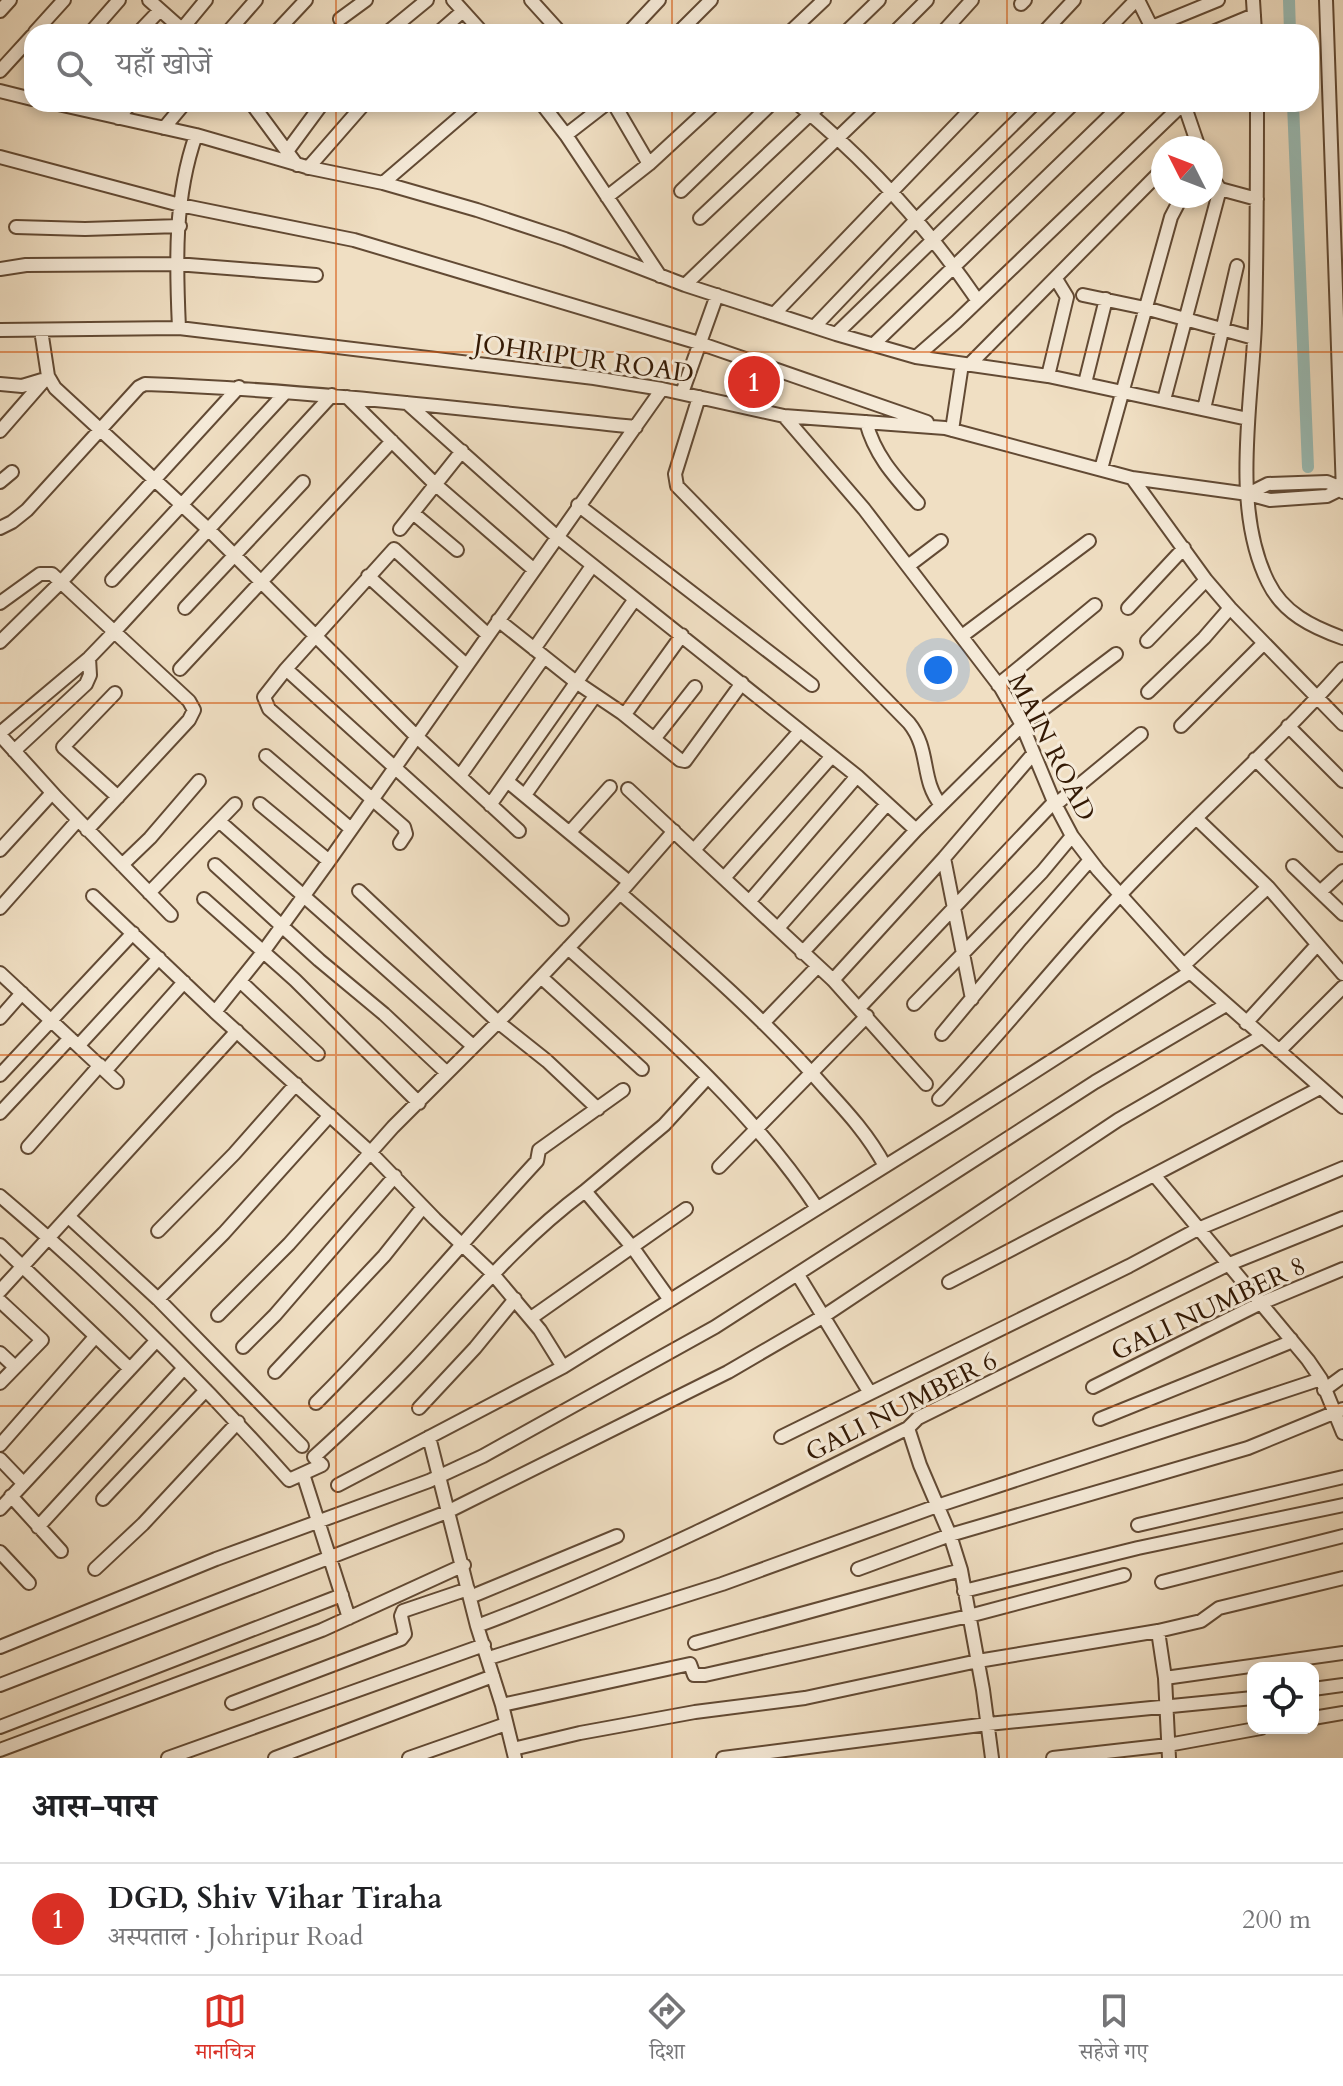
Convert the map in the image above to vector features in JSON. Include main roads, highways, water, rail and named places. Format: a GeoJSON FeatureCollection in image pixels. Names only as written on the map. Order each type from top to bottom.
{"type":"FeatureCollection","features":[{"type":"Feature","properties":{"kind":"waterway"},"geometry":{"type":"LineString","coordinates":[[1289,0],[1290,24]]}},
{"type":"Feature","properties":{"kind":"waterway"},"geometry":{"type":"LineString","coordinates":[[1293,112],[1308,467]]}},
{"type":"Feature","properties":{"kind":"place","name":"DGD, Shiv Vihar Tiraha"},"geometry":{"type":"Point","coordinates":[754,382]}}]}
